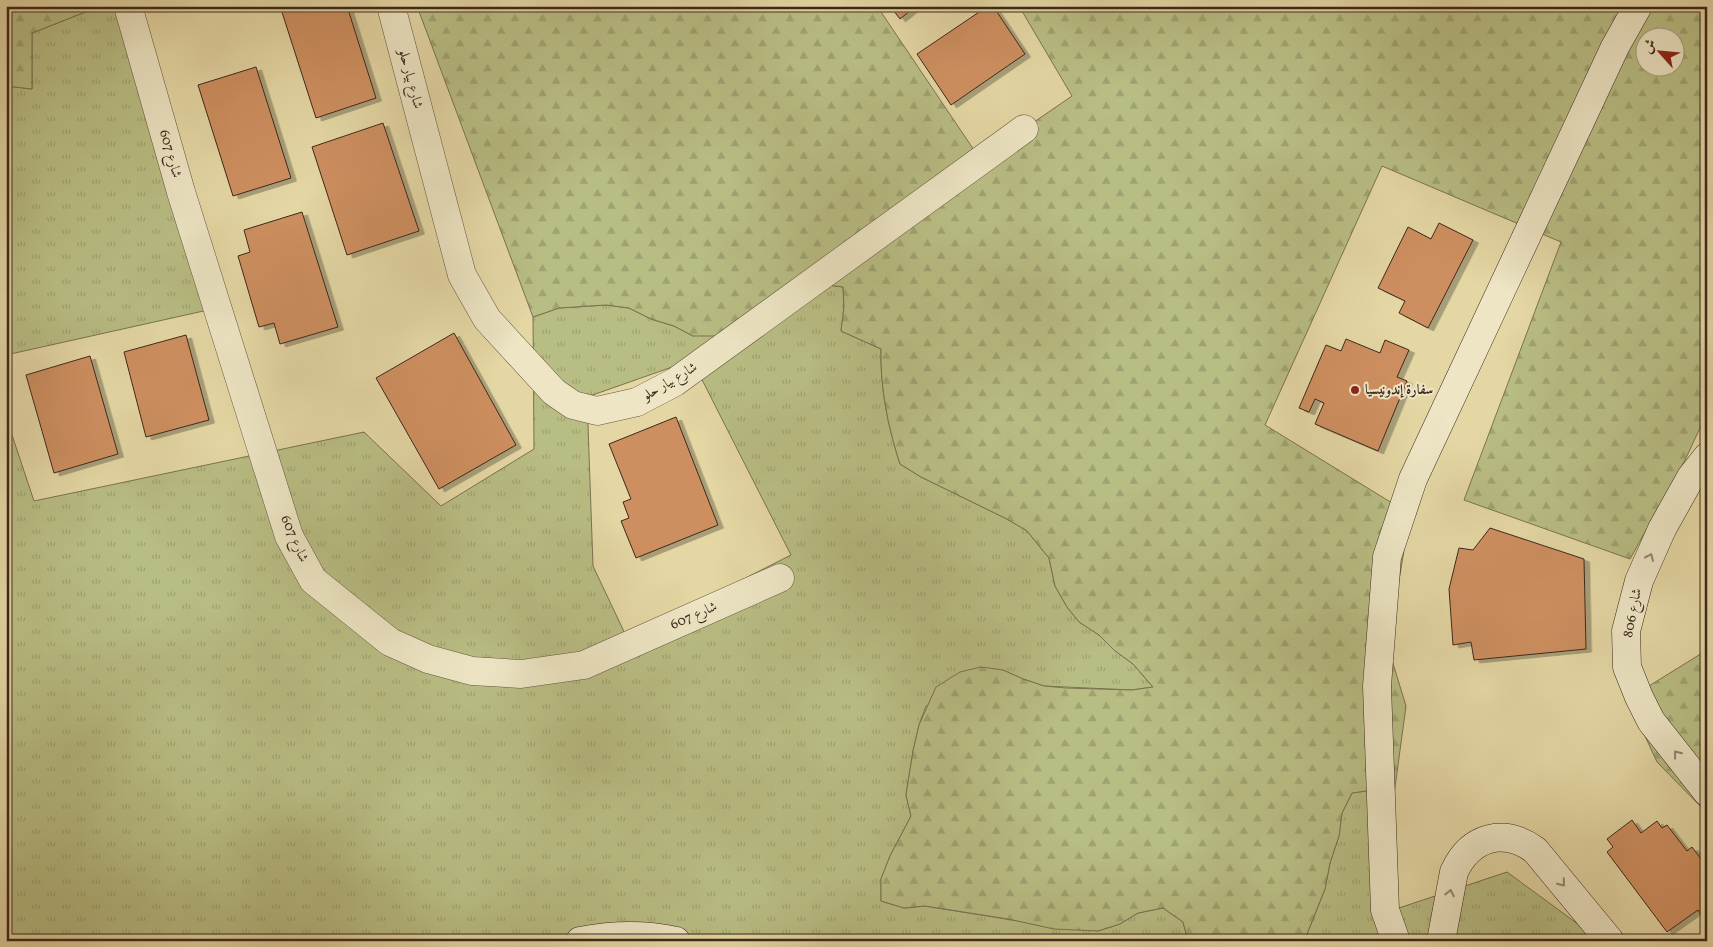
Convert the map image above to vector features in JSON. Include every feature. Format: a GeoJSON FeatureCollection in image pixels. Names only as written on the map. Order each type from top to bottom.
{"type":"FeatureCollection","features":[{"type":"Feature","properties":{"kind":"street","name":"شارع 607"},"geometry":{"type":"LineString","coordinates":[[128,6],[181,192],[289,536],[313,580],[390,642],[428,659],[472,670],[521,674],[584,665],[780,578]]}},
{"type":"Feature","properties":{"kind":"street","name":"شارع بيار حلو"},"geometry":{"type":"LineString","coordinates":[[391,6],[462,275],[488,319],[554,392],[573,405],[597,411],[637,402],[675,382],[1024,129]]}},
{"type":"Feature","properties":{"kind":"street"},"geometry":{"type":"LineString","coordinates":[[1396,941],[1385,910],[1377,686],[1388,557],[1413,479],[1615,48],[1638,6]]}},
{"type":"Feature","properties":{"kind":"street","name":"شارع 806"},"geometry":{"type":"LineString","coordinates":[[1707,457],[1692,477],[1662,529],[1639,582],[1626,631],[1626,649],[1627,667],[1651,721],[1707,792]]}},
{"type":"Feature","properties":{"kind":"street"},"geometry":{"type":"LineString","coordinates":[[1441,941],[1454,872],[1459,862],[1465,853],[1484,841],[1505,838],[1521,842],[1535,850],[1610,941]]}},
{"type":"Feature","properties":{"kind":"street"},"geometry":{"type":"LineString","coordinates":[[580,941],[595,938],[636,936],[676,941]]}},
{"type":"Feature","properties":{"kind":"green space"},"geometry":{"type":"Polygon","coordinates":[[[6,6],[101,6],[32,33],[32,89],[6,86],[6,6]]]}},
{"type":"Feature","properties":{"kind":"green space"},"geometry":{"type":"Polygon","coordinates":[[[101,6],[139,6],[208,310],[6,355],[6,86],[32,89],[32,33],[101,6]]]}},
{"type":"Feature","properties":{"kind":"green space"},"geometry":{"type":"Polygon","coordinates":[[[417,6],[877,6],[980,159],[1072,96],[1019,6],[1707,6],[1707,413],[1685,460],[1630,559],[1464,500],[1561,242],[1382,166],[1265,425],[1410,514],[1388,647],[1406,706],[1393,802],[1373,790],[1352,793],[1342,813],[1339,836],[1330,863],[1325,889],[1307,934],[1301,941],[1188,941],[1183,922],[1163,908],[1138,913],[1120,924],[1098,931],[1054,929],[1008,919],[925,906],[904,908],[881,901],[881,879],[890,856],[911,816],[906,795],[913,751],[919,725],[936,687],[960,672],[981,667],[1003,670],[1044,686],[1132,690],[1153,687],[1133,664],[1114,650],[1099,635],[1079,622],[1067,607],[1055,586],[1049,558],[1027,531],[1007,519],[921,477],[900,464],[886,407],[881,349],[841,331],[844,307],[843,287],[820,284],[720,336],[693,336],[674,326],[651,319],[629,308],[606,305],[559,308],[533,317],[417,6]]]}},
{"type":"Feature","properties":{"kind":"green space"},"geometry":{"type":"Polygon","coordinates":[[[820,284],[843,287],[844,307],[841,331],[881,349],[886,407],[900,464],[921,477],[1007,519],[1027,531],[1049,558],[1055,586],[1067,607],[1079,622],[1099,635],[1114,650],[1133,664],[1153,687],[1132,690],[1044,686],[1003,670],[926,706],[913,751],[906,795],[911,816],[890,856],[881,879],[881,901],[904,908],[925,906],[1031,923],[1098,931],[1120,924],[1138,913],[1163,908],[1183,922],[1188,941],[6,941],[6,417],[34,501],[364,432],[441,506],[534,449],[533,317],[559,308],[606,305],[629,308],[651,319],[674,326],[693,336],[820,284]],[[692,360],[587,397],[593,566],[627,638],[791,555],[692,360]]]}},
{"type":"Feature","properties":{"kind":"green space"},"geometry":{"type":"Polygon","coordinates":[[[1707,650],[1707,813],[1657,762],[1628,699],[1707,650]]]}},
{"type":"Feature","properties":{"kind":"green space"},"geometry":{"type":"Polygon","coordinates":[[[1373,790],[1378,915],[1507,872],[1601,941],[1301,941],[1307,934],[1325,889],[1330,863],[1339,836],[1342,813],[1352,793],[1373,790]]]}},
{"type":"Feature","properties":{"kind":"building"},"geometry":{"type":"Polygon","coordinates":[[[280,6],[347,6],[376,98],[316,118],[280,6]]]}},
{"type":"Feature","properties":{"kind":"building"},"geometry":{"type":"Polygon","coordinates":[[[890,6],[916,6],[900,19],[890,6]]]}},
{"type":"Feature","properties":{"kind":"building"},"geometry":{"type":"Polygon","coordinates":[[[988,6],[993,6],[1025,54],[951,105],[917,54],[988,6]]]}},
{"type":"Feature","properties":{"kind":"building"},"geometry":{"type":"Polygon","coordinates":[[[256,67],[291,178],[233,196],[198,85],[256,67]]]}},
{"type":"Feature","properties":{"kind":"building"},"geometry":{"type":"Polygon","coordinates":[[[383,123],[419,231],[347,255],[312,147],[383,123]]]}},
{"type":"Feature","properties":{"kind":"building"},"geometry":{"type":"Polygon","coordinates":[[[302,212],[338,327],[280,344],[274,323],[259,327],[238,256],[250,252],[244,230],[302,212]]]}},
{"type":"Feature","properties":{"kind":"building"},"geometry":{"type":"Polygon","coordinates":[[[1439,223],[1473,240],[1428,328],[1399,313],[1405,301],[1378,288],[1408,227],[1431,239],[1439,223]]]}},
{"type":"Feature","properties":{"kind":"building"},"geometry":{"type":"Polygon","coordinates":[[[454,333],[516,445],[439,489],[376,378],[454,333]]]}},
{"type":"Feature","properties":{"kind":"building"},"geometry":{"type":"Polygon","coordinates":[[[186,335],[209,420],[146,437],[124,352],[186,335]]]}},
{"type":"Feature","properties":{"kind":"building","name":"سفارة إندونيسيا"},"geometry":{"type":"Polygon","coordinates":[[[1346,339],[1380,353],[1385,340],[1409,350],[1397,377],[1407,381],[1378,451],[1315,424],[1324,403],[1315,399],[1309,412],[1299,408],[1326,345],[1341,351],[1346,339]]]}},
{"type":"Feature","properties":{"kind":"building"},"geometry":{"type":"Polygon","coordinates":[[[90,356],[118,454],[54,473],[26,375],[90,356]]]}},
{"type":"Feature","properties":{"kind":"building"},"geometry":{"type":"Polygon","coordinates":[[[676,417],[718,525],[636,558],[621,521],[629,518],[623,502],[631,499],[609,444],[676,417]]]}},
{"type":"Feature","properties":{"kind":"building"},"geometry":{"type":"Polygon","coordinates":[[[1490,528],[1584,559],[1586,649],[1474,660],[1471,642],[1453,645],[1449,589],[1459,548],[1473,550],[1490,528]]]}},
{"type":"Feature","properties":{"kind":"building"},"geometry":{"type":"Polygon","coordinates":[[[1632,820],[1641,833],[1657,821],[1662,828],[1667,825],[1687,851],[1692,847],[1707,867],[1707,917],[1704,919],[1698,910],[1667,932],[1607,852],[1613,847],[1607,839],[1632,820]]]}},
{"type":"Feature","properties":{"kind":"place","name":"سفارة إندونيسيا"},"geometry":{"type":"Point","coordinates":[1355,390]}}]}
